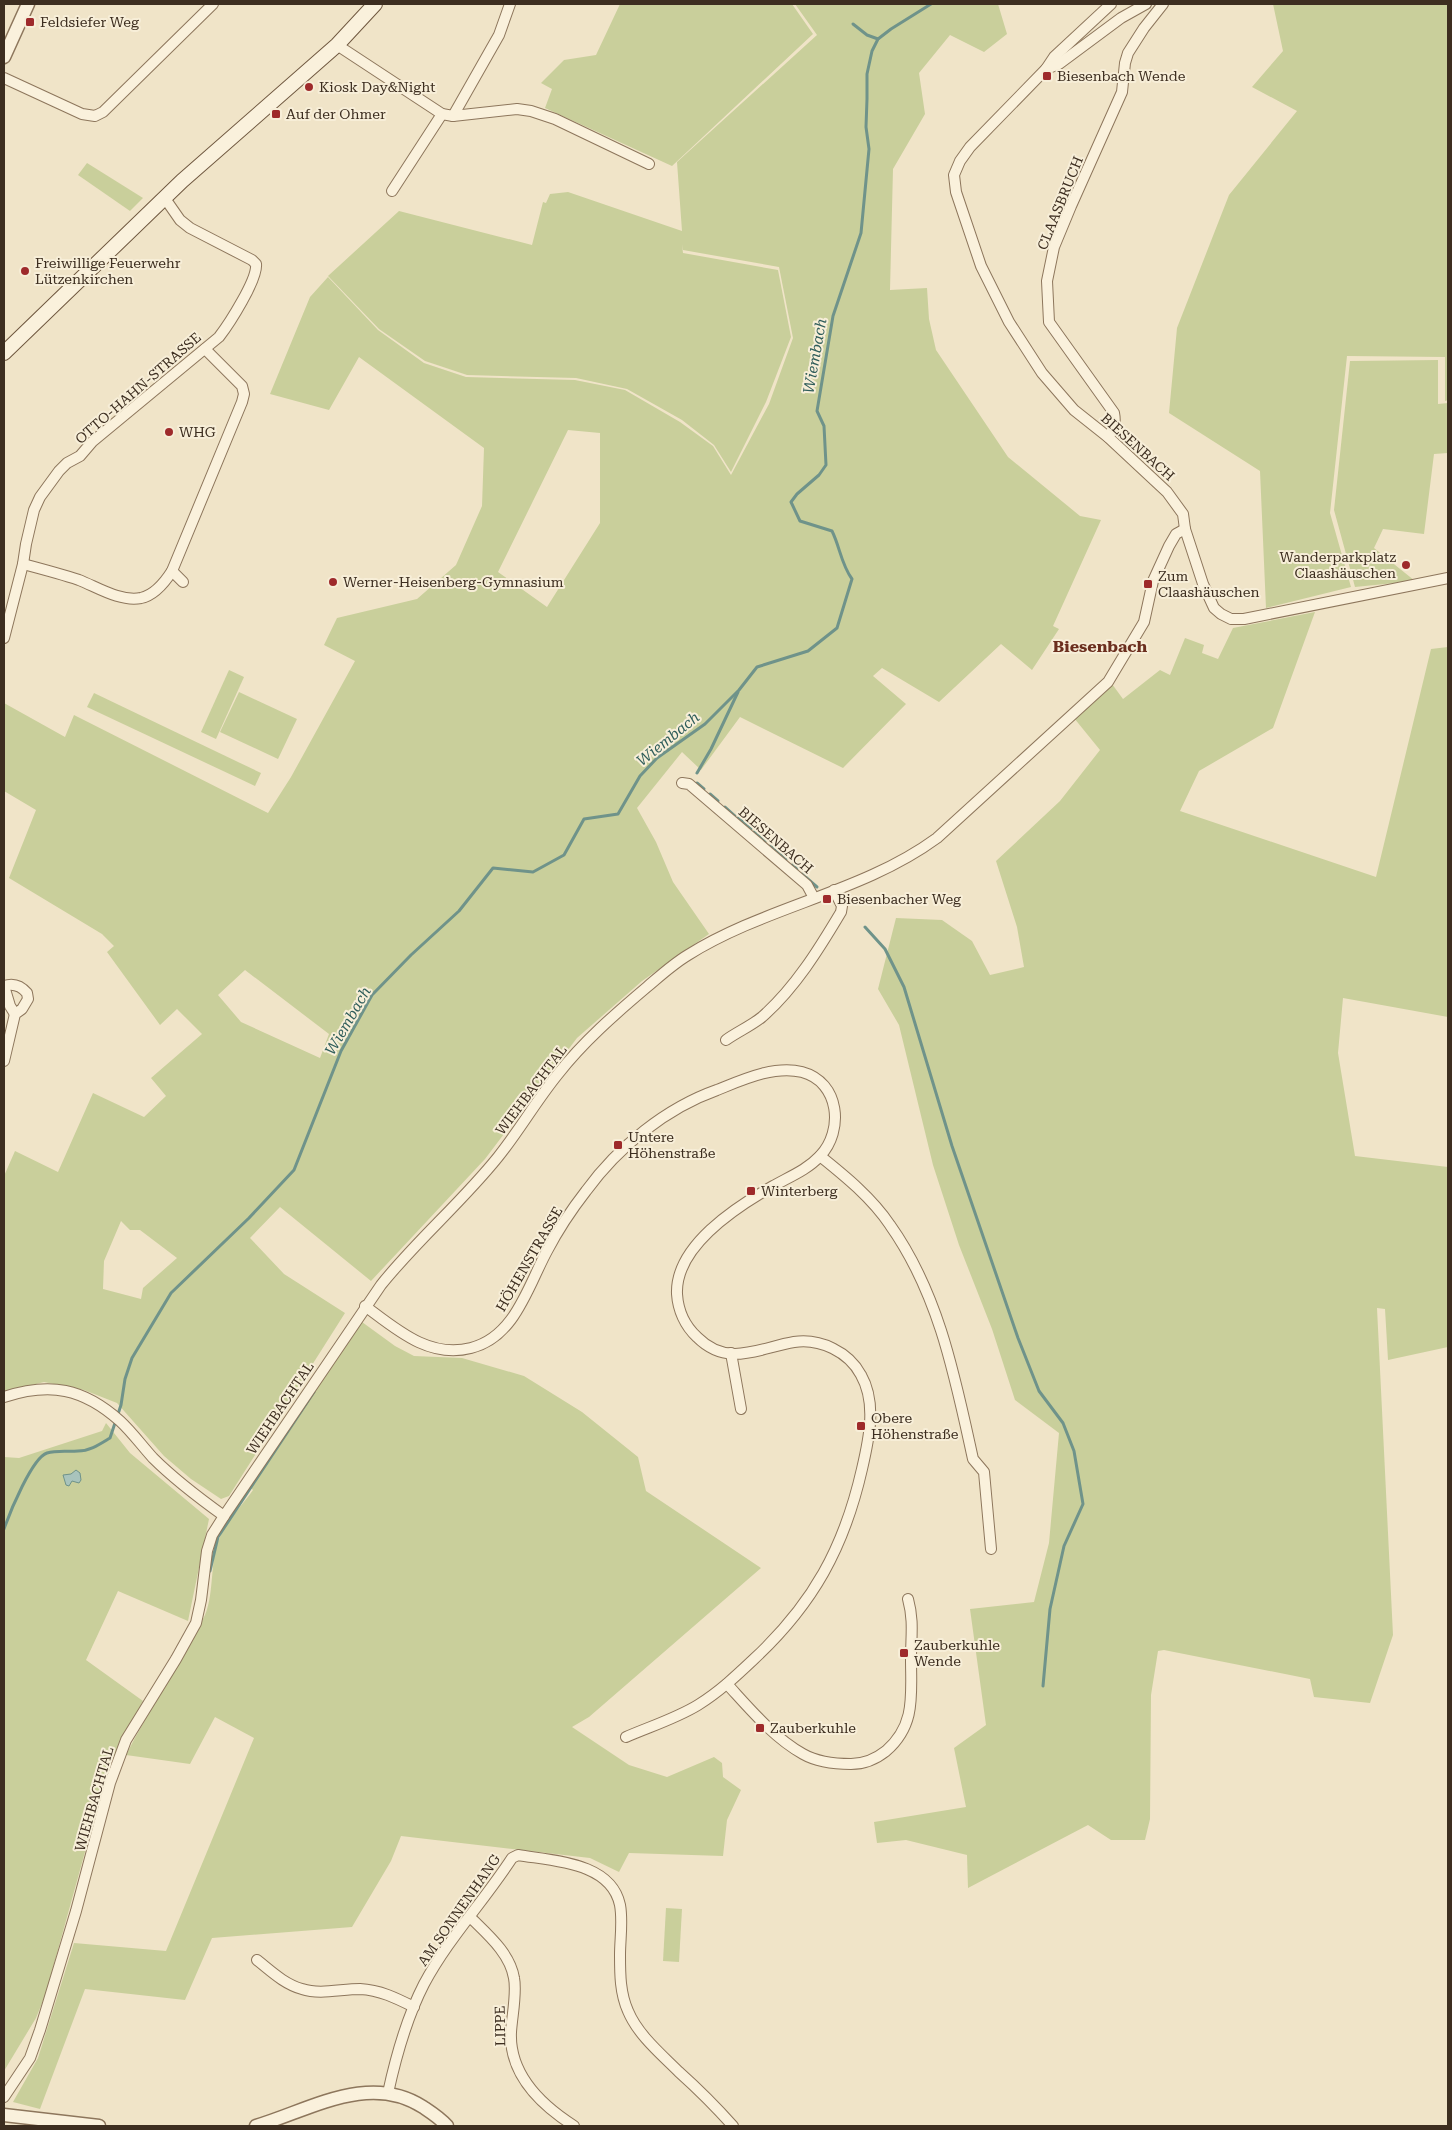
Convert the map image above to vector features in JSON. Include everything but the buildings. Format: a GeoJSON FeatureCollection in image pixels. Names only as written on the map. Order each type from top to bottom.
{"type":"FeatureCollection","features":[{"type":"Feature","properties":{"kind":"main road"},"geometry":{"type":"LineString","coordinates":[[4,352],[164,197],[337,45],[375,4]]}},
{"type":"Feature","properties":{"kind":"street"},"geometry":{"type":"LineString","coordinates":[[4,57],[28,4]]}},
{"type":"Feature","properties":{"kind":"street"},"geometry":{"type":"LineString","coordinates":[[4,78],[82,114],[95,116],[103,112],[213,4]]}},
{"type":"Feature","properties":{"kind":"street"},"geometry":{"type":"LineString","coordinates":[[453,116],[498,35],[510,4]]}},
{"type":"Feature","properties":{"kind":"street","name":"BIESENBACH"},"geometry":{"type":"LineString","coordinates":[[1111,4],[1054,56],[1046,69],[970,147],[960,161],[954,175],[956,192],[981,266],[1009,322],[1042,373],[1074,410],[1108,437],[1167,492],[1182,514],[1185,529]]}},
{"type":"Feature","properties":{"kind":"street"},"geometry":{"type":"LineString","coordinates":[[1046,69],[1059,64],[1121,18],[1146,4]]}},
{"type":"Feature","properties":{"kind":"street","name":"CLAASBRUCH"},"geometry":{"type":"LineString","coordinates":[[1108,437],[1113,430],[1116,420],[1114,413],[1049,322],[1047,281],[1054,247],[1122,92],[1124,64],[1128,53],[1144,28],[1164,4]]}},
{"type":"Feature","properties":{"kind":"street"},"geometry":{"type":"LineString","coordinates":[[337,45],[442,114],[453,116],[518,109],[531,110],[555,119],[649,164]]}},
{"type":"Feature","properties":{"kind":"street"},"geometry":{"type":"LineString","coordinates":[[392,191],[442,114]]}},
{"type":"Feature","properties":{"kind":"street","name":"OTTO-HAHN-STRASSE"},"geometry":{"type":"LineString","coordinates":[[4,638],[23,564],[34,510],[40,497],[66,463],[80,456],[92,442],[219,337],[229,324],[255,273],[256,264],[247,257],[190,228],[180,220],[164,197]]}},
{"type":"Feature","properties":{"kind":"street"},"geometry":{"type":"LineString","coordinates":[[23,564],[58,573],[129,598],[147,596],[159,588],[172,571],[244,394],[242,386],[205,349]]}},
{"type":"Feature","properties":{"kind":"street"},"geometry":{"type":"LineString","coordinates":[[814,898],[878,873],[919,851],[937,838],[1108,682],[1144,622],[1153,581],[1168,546],[1176,534],[1185,529],[1203,584],[1214,608],[1231,619],[1244,619],[1448,578]]}},
{"type":"Feature","properties":{"kind":"street"},"geometry":{"type":"LineString","coordinates":[[172,571],[183,582]]}},
{"type":"Feature","properties":{"kind":"street","name":"BIESENBACH"},"geometry":{"type":"LineString","coordinates":[[682,783],[689,784],[807,885],[814,898]]}},
{"type":"Feature","properties":{"kind":"street"},"geometry":{"type":"LineString","coordinates":[[726,1040],[767,1012],[811,961],[842,912],[842,906],[834,890]]}},
{"type":"Feature","properties":{"kind":"street","name":"WIEHBACHTAL"},"geometry":{"type":"LineString","coordinates":[[4,2098],[30,2058],[40,2030],[76,1911],[110,1783],[126,1740],[176,1660],[196,1623],[207,1551],[212,1535],[365,1306],[398,1264],[498,1157],[556,1075],[577,1051],[619,1010],[674,964],[711,942],[814,898]]}},
{"type":"Feature","properties":{"kind":"street"},"geometry":{"type":"LineString","coordinates":[[4,1061],[15,1014],[28,999],[27,993],[16,986],[4,986],[10,1006],[15,1014]]}},
{"type":"Feature","properties":{"kind":"street","name":"HÖHENSTRASSE"},"geometry":{"type":"LineString","coordinates":[[365,1306],[419,1343],[446,1351],[471,1348],[486,1342],[502,1332],[515,1314],[560,1230],[586,1191],[623,1149],[651,1126],[705,1094],[766,1073],[802,1072],[815,1078],[828,1092],[836,1107],[836,1126],[831,1139],[820,1156],[809,1166],[754,1197],[713,1228],[695,1245],[685,1261],[678,1279],[677,1297],[689,1329],[701,1342],[715,1350],[731,1354],[754,1353],[796,1342],[815,1342],[832,1348],[846,1356],[861,1374],[870,1397],[870,1424],[855,1502],[846,1528],[822,1577],[802,1608],[780,1635],[727,1684],[696,1707],[626,1737]]}},
{"type":"Feature","properties":{"kind":"street"},"geometry":{"type":"LineString","coordinates":[[820,1156],[854,1184],[890,1223],[919,1271],[944,1337],[973,1459],[984,1472],[991,1549]]}},
{"type":"Feature","properties":{"kind":"street"},"geometry":{"type":"LineString","coordinates":[[731,1354],[741,1409]]}},
{"type":"Feature","properties":{"kind":"street"},"geometry":{"type":"LineString","coordinates":[[4,1397],[26,1390],[45,1388],[72,1392],[112,1414],[154,1459],[224,1516]]}},
{"type":"Feature","properties":{"kind":"street"},"geometry":{"type":"LineString","coordinates":[[727,1684],[764,1724],[804,1755],[834,1764],[858,1764],[877,1758],[896,1742],[905,1727],[911,1708],[913,1618],[908,1598]]}},
{"type":"Feature","properties":{"kind":"street","name":"AM SONNENHANG"},"geometry":{"type":"LineString","coordinates":[[388,2093],[395,2062],[414,2006],[424,1984],[444,1952],[512,1858],[518,1855],[580,1866],[595,1873],[612,1886],[618,1895],[621,1908],[620,1982],[628,2011],[635,2025],[648,2041],[733,2126]]}},
{"type":"Feature","properties":{"kind":"street","name":"LIPPE"},"geometry":{"type":"LineString","coordinates":[[470,1917],[494,1940],[506,1958],[514,1978],[511,2035],[514,2054],[523,2077],[541,2102],[574,2126]]}},
{"type":"Feature","properties":{"kind":"street"},"geometry":{"type":"LineString","coordinates":[[257,1960],[279,1977],[300,1989],[311,1991],[359,1989],[373,1991],[386,1994],[414,2006]]}},
{"type":"Feature","properties":{"kind":"street"},"geometry":{"type":"LineString","coordinates":[[256,2126],[344,2095],[365,2092],[388,2093],[417,2104],[447,2126]]}},
{"type":"Feature","properties":{"kind":"street"},"geometry":{"type":"LineString","coordinates":[[4,2115],[99,2126]]}},
{"type":"Feature","properties":{"kind":"green space"},"geometry":{"type":"Polygon","coordinates":[[[620,4],[792,4],[813,34],[672,166],[545,108],[552,89],[541,83],[564,60],[596,55],[620,4]]]}},
{"type":"Feature","properties":{"kind":"green space"},"geometry":{"type":"Polygon","coordinates":[[[795,4],[998,4],[1007,34],[984,52],[950,35],[919,73],[925,114],[893,169],[890,290],[927,288],[929,319],[936,350],[1008,457],[1080,516],[1101,520],[1053,626],[1059,629],[1032,670],[1001,644],[939,702],[882,668],[873,676],[906,704],[843,768],[740,717],[701,770],[682,752],[637,808],[656,842],[673,882],[709,934],[642,981],[577,1038],[485,1159],[371,1281],[280,1207],[250,1238],[284,1274],[345,1313],[229,1496],[221,1499],[191,1479],[164,1456],[117,1403],[84,1390],[44,1382],[4,1392],[4,1176],[15,1151],[58,1172],[93,1093],[144,1117],[166,1096],[151,1078],[202,1034],[177,1009],[160,1025],[107,952],[114,946],[102,934],[9,878],[36,810],[4,791],[4,703],[65,737],[74,715],[268,813],[291,777],[355,661],[324,645],[337,618],[417,599],[456,565],[482,506],[484,448],[359,357],[329,410],[270,394],[310,297],[328,277],[378,330],[424,363],[466,377],[575,380],[625,390],[680,422],[713,446],[731,475],[769,404],[793,338],[779,267],[683,250],[682,244],[683,253],[778,270],[791,337],[766,402],[731,472],[714,445],[682,420],[627,389],[576,378],[467,375],[425,361],[379,329],[328,276],[399,211],[532,245],[543,202],[546,203],[550,194],[568,192],[682,231],[677,162],[817,35],[795,4]],[[568,430],[498,572],[547,607],[600,523],[600,433],[568,430]],[[245,970],[218,995],[241,1022],[320,1058],[329,1034],[245,970]],[[121,1221],[104,1261],[103,1289],[141,1299],[143,1288],[177,1258],[140,1230],[130,1230],[121,1221]]]}},
{"type":"Feature","properties":{"kind":"green space"},"geometry":{"type":"Polygon","coordinates":[[[1273,4],[1448,4],[1448,400],[1445,401],[1445,357],[1347,356],[1330,513],[1351,587],[1266,608],[1260,471],[1169,413],[1177,328],[1229,195],[1297,111],[1252,87],[1283,51],[1273,4]]]}},
{"type":"Feature","properties":{"kind":"green space"},"geometry":{"type":"Polygon","coordinates":[[[87,163],[143,198],[130,211],[78,175],[87,163]]]}},
{"type":"Feature","properties":{"kind":"green space"},"geometry":{"type":"Polygon","coordinates":[[[1438,360],[1438,404],[1448,403],[1448,453],[1434,454],[1424,534],[1383,529],[1374,548],[1415,581],[1355,587],[1334,510],[1350,361],[1438,360]]]}},
{"type":"Feature","properties":{"kind":"green space"},"geometry":{"type":"Polygon","coordinates":[[[1315,612],[1273,728],[1199,771],[1180,811],[1376,877],[1431,649],[1448,647],[1448,1017],[1343,998],[1338,1053],[1355,1156],[1448,1167],[1448,1347],[1388,1360],[1385,1309],[1377,1308],[1393,1635],[1370,1703],[1314,1697],[1310,1679],[1164,1650],[1158,1651],[1151,1695],[1150,1819],[1145,1840],[1111,1840],[1088,1825],[968,1888],[967,1855],[906,1840],[877,1843],[874,1822],[966,1807],[954,1748],[986,1725],[970,1609],[1034,1602],[1049,1543],[1059,1433],[1015,1400],[992,1329],[959,1245],[933,1165],[899,1025],[878,989],[896,918],[942,920],[972,941],[990,975],[1024,967],[1017,927],[996,861],[1060,801],[1100,750],[1074,718],[1112,684],[1123,699],[1160,670],[1170,675],[1185,638],[1204,645],[1202,653],[1218,659],[1233,628],[1315,612]]]}},
{"type":"Feature","properties":{"kind":"green space"},"geometry":{"type":"Polygon","coordinates":[[[229,670],[244,677],[216,739],[201,732],[229,670]]]}},
{"type":"Feature","properties":{"kind":"green space"},"geometry":{"type":"Polygon","coordinates":[[[239,692],[297,719],[278,759],[220,732],[239,692]]]}},
{"type":"Feature","properties":{"kind":"green space"},"geometry":{"type":"Polygon","coordinates":[[[94,693],[261,773],[255,786],[87,707],[94,693]]]}},
{"type":"Feature","properties":{"kind":"green space"},"geometry":{"type":"Polygon","coordinates":[[[362,1322],[395,1346],[414,1356],[462,1358],[524,1376],[582,1412],[638,1457],[646,1491],[761,1568],[589,1717],[572,1727],[629,1765],[667,1777],[714,1757],[722,1763],[723,1777],[741,1790],[727,1820],[723,1856],[629,1853],[619,1872],[590,1858],[401,1836],[391,1861],[352,1927],[212,1938],[185,2000],[85,1989],[40,2109],[13,2102],[38,2058],[74,1943],[166,1951],[254,1738],[215,1717],[190,1764],[126,1755],[205,1615],[208,1608],[216,1548],[222,1532],[253,1490],[250,1487],[358,1323],[362,1322]]]}},
{"type":"Feature","properties":{"kind":"green space"},"geometry":{"type":"Polygon","coordinates":[[[106,1423],[130,1453],[209,1519],[188,1621],[118,1591],[86,1660],[143,1701],[109,1765],[46,1993],[36,2018],[4,2071],[4,1457],[19,1458],[102,1431],[106,1423]]]}},
{"type":"Feature","properties":{"kind":"green space"},"geometry":{"type":"Polygon","coordinates":[[[666,1908],[682,1909],[679,1962],[663,1961],[666,1908]]]}},
{"type":"Feature","properties":{"kind":"water"},"geometry":{"type":"Polygon","coordinates":[[[76,1470],[80,1473],[81,1480],[79,1483],[72,1481],[69,1486],[66,1485],[63,1475],[71,1474],[76,1470]]]}},
{"type":"Feature","properties":{"kind":"waterway","name":"Wiembach"},"geometry":{"type":"LineString","coordinates":[[4,1529],[22,1486],[41,1457],[51,1452],[87,1450],[110,1438],[121,1405],[125,1379],[132,1358],[171,1293],[249,1218],[294,1170],[341,1051],[372,995],[411,955],[459,911],[493,868],[533,872],[564,855],[584,819],[618,814],[640,776],[657,758],[705,724],[739,690],[757,667],[808,651],[837,628],[852,579],[845,567],[832,531],[800,521],[791,502],[797,494],[819,475],[826,465],[824,426],[817,411],[833,316],[861,233],[869,149],[866,127],[867,74],[872,51],[878,39],[931,4]]}},
{"type":"Feature","properties":{"kind":"waterway"},"geometry":{"type":"LineString","coordinates":[[853,24],[867,35],[878,39]]}},
{"type":"Feature","properties":{"kind":"waterway"},"geometry":{"type":"LineString","coordinates":[[697,773],[711,749],[738,692]]}},
{"type":"Feature","properties":{"kind":"waterway"},"geometry":{"type":"LineString","coordinates":[[697,783],[704,789]]}},
{"type":"Feature","properties":{"kind":"waterway"},"geometry":{"type":"LineString","coordinates":[[710,794],[718,801]]}},
{"type":"Feature","properties":{"kind":"waterway"},"geometry":{"type":"LineString","coordinates":[[725,807],[735,816]]}},
{"type":"Feature","properties":{"kind":"waterway"},"geometry":{"type":"LineString","coordinates":[[738,818],[751,829]]}},
{"type":"Feature","properties":{"kind":"waterway"},"geometry":{"type":"LineString","coordinates":[[754,832],[765,842]]}},
{"type":"Feature","properties":{"kind":"waterway"},"geometry":{"type":"LineString","coordinates":[[770,846],[786,860]]}},
{"type":"Feature","properties":{"kind":"waterway"},"geometry":{"type":"LineString","coordinates":[[792,865],[797,869]]}},
{"type":"Feature","properties":{"kind":"waterway"},"geometry":{"type":"LineString","coordinates":[[802,874],[817,887]]}},
{"type":"Feature","properties":{"kind":"waterway"},"geometry":{"type":"LineString","coordinates":[[865,927],[885,949],[904,987],[952,1146],[1018,1338],[1039,1391],[1063,1423],[1074,1451],[1083,1504],[1064,1546],[1050,1609],[1043,1686]]}},
{"type":"Feature","properties":{"kind":"waterway"},"geometry":{"type":"LineString","coordinates":[[210,1571],[218,1537],[314,1392]]}},
{"type":"Feature","properties":{"kind":"place","name":"Feldsiefer Weg"},"geometry":{"type":"Point","coordinates":[30,22]}},
{"type":"Feature","properties":{"kind":"place","name":"Biesenbach Wende"},"geometry":{"type":"Point","coordinates":[1047,76]}},
{"type":"Feature","properties":{"kind":"place","name":"Kiosk Day&Night"},"geometry":{"type":"Point","coordinates":[309,87]}},
{"type":"Feature","properties":{"kind":"place","name":"Auf der Ohmer"},"geometry":{"type":"Point","coordinates":[276,114]}},
{"type":"Feature","properties":{"kind":"place","name":"Freiwillige Feuerwehr Lützenkirchen"},"geometry":{"type":"Point","coordinates":[25,271]}},
{"type":"Feature","properties":{"kind":"place","name":"WHG"},"geometry":{"type":"Point","coordinates":[169,432]}},
{"type":"Feature","properties":{"kind":"place","name":"Wanderparkplatz Claashäuschen"},"geometry":{"type":"Point","coordinates":[1406,565]}},
{"type":"Feature","properties":{"kind":"place","name":"Werner-Heisenberg-Gymnasium"},"geometry":{"type":"Point","coordinates":[333,582]}},
{"type":"Feature","properties":{"kind":"place","name":"Zum Claashäuschen"},"geometry":{"type":"Point","coordinates":[1148,584]}},
{"type":"Feature","properties":{"kind":"place","name":"Biesenbacher Weg"},"geometry":{"type":"Point","coordinates":[827,899]}},
{"type":"Feature","properties":{"kind":"place","name":"Untere Höhenstraße"},"geometry":{"type":"Point","coordinates":[618,1145]}},
{"type":"Feature","properties":{"kind":"place","name":"Winterberg"},"geometry":{"type":"Point","coordinates":[751,1191]}},
{"type":"Feature","properties":{"kind":"place","name":"Obere Höhenstraße"},"geometry":{"type":"Point","coordinates":[861,1426]}},
{"type":"Feature","properties":{"kind":"place","name":"Zauberkuhle Wende"},"geometry":{"type":"Point","coordinates":[904,1653]}},
{"type":"Feature","properties":{"kind":"place","name":"Zauberkuhle"},"geometry":{"type":"Point","coordinates":[760,1728]}},
{"type":"Feature","properties":{"kind":"district","name":"Biesenbach"},"geometry":{"type":"Point","coordinates":[1100,646]}}]}
